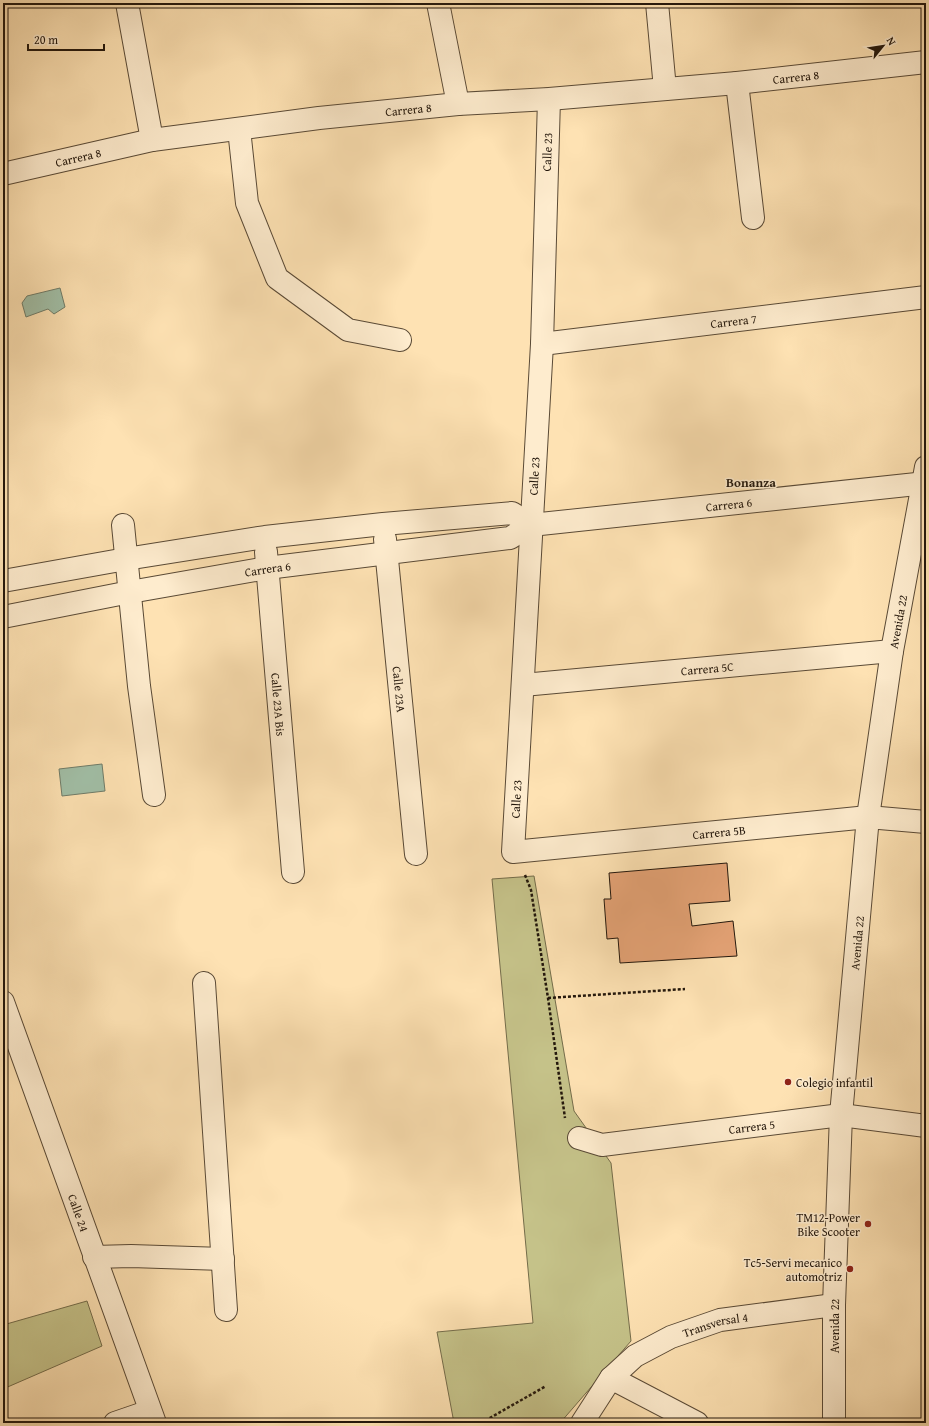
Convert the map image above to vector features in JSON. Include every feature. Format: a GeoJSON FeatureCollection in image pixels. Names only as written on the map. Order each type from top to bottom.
{"type":"FeatureCollection","features":[{"type":"Feature","properties":{"kind":"street"},"geometry":{"type":"LineString","coordinates":[[127,3],[152,140]]}},
{"type":"Feature","properties":{"kind":"street"},"geometry":{"type":"LineString","coordinates":[[438,3],[458,104]]}},
{"type":"Feature","properties":{"kind":"street"},"geometry":{"type":"LineString","coordinates":[[657,3],[665,89]]}},
{"type":"Feature","properties":{"kind":"street","name":"Carrera 8"},"geometry":{"type":"LineString","coordinates":[[3,174],[152,140],[319,118],[458,104],[549,99],[737,83],[926,62]]}},
{"type":"Feature","properties":{"kind":"street"},"geometry":{"type":"LineString","coordinates":[[737,83],[753,218]]}},
{"type":"Feature","properties":{"kind":"street","name":"Calle 23"},"geometry":{"type":"LineString","coordinates":[[513,852],[542,344],[549,99]]}},
{"type":"Feature","properties":{"kind":"street"},"geometry":{"type":"LineString","coordinates":[[239,129],[247,203],[277,278],[348,330],[400,340]]}},
{"type":"Feature","properties":{"kind":"street","name":"Carrera 7"},"geometry":{"type":"LineString","coordinates":[[542,344],[926,296]]}},
{"type":"Feature","properties":{"kind":"street","name":"Carrera 6"},"geometry":{"type":"LineString","coordinates":[[3,617],[130,592],[267,568],[386,552],[510,538],[532,525],[925,478]]}},
{"type":"Feature","properties":{"kind":"street","name":"Avenida 22"},"geometry":{"type":"LineString","coordinates":[[834,1423],[834,1305],[841,1115],[868,817],[892,651],[925,478]]}},
{"type":"Feature","properties":{"kind":"street"},"geometry":{"type":"LineString","coordinates":[[3,581],[126,559],[265,537],[383,524],[512,513],[532,525]]}},
{"type":"Feature","properties":{"kind":"street","name":"Calle 23A"},"geometry":{"type":"LineString","coordinates":[[383,524],[416,854]]}},
{"type":"Feature","properties":{"kind":"street"},"geometry":{"type":"LineString","coordinates":[[123,525],[139,686],[154,795]]}},
{"type":"Feature","properties":{"kind":"street","name":"Calle 23A Bis"},"geometry":{"type":"LineString","coordinates":[[265,537],[293,872]]}},
{"type":"Feature","properties":{"kind":"street","name":"Carrera 5C"},"geometry":{"type":"LineString","coordinates":[[523,686],[892,651]]}},
{"type":"Feature","properties":{"kind":"street","name":"Carrera 5B"},"geometry":{"type":"LineString","coordinates":[[513,852],[868,817],[926,822]]}},
{"type":"Feature","properties":{"kind":"street"},"geometry":{"type":"LineString","coordinates":[[204,983],[226,1310]]}},
{"type":"Feature","properties":{"kind":"street","name":"Calle 24"},"geometry":{"type":"LineString","coordinates":[[3,1002],[152,1417]]}},
{"type":"Feature","properties":{"kind":"street","name":"Carrera 5"},"geometry":{"type":"LineString","coordinates":[[579,1138],[602,1145],[841,1115],[926,1126]]}},
{"type":"Feature","properties":{"kind":"street"},"geometry":{"type":"LineString","coordinates":[[94,1257],[131,1256],[223,1259]]}},
{"type":"Feature","properties":{"kind":"street","name":"Transversal 4"},"geometry":{"type":"LineString","coordinates":[[582,1423],[611,1378],[636,1356],[671,1337],[720,1320],[834,1305]]}},
{"type":"Feature","properties":{"kind":"street"},"geometry":{"type":"LineString","coordinates":[[611,1378],[697,1423]]}},
{"type":"Feature","properties":{"kind":"street"},"geometry":{"type":"LineString","coordinates":[[115,1423],[152,1417]]}},
{"type":"Feature","properties":{"kind":"path"},"geometry":{"type":"LineString","coordinates":[[513,852],[528,880],[531,890],[548,998],[564,1116],[579,1138]]}},
{"type":"Feature","properties":{"kind":"path"},"geometry":{"type":"LineString","coordinates":[[548,998],[685,989]]}},
{"type":"Feature","properties":{"kind":"path"},"geometry":{"type":"LineString","coordinates":[[481,1423],[546,1386]]}},
{"type":"Feature","properties":{"kind":"shaded area"},"geometry":{"type":"Polygon","coordinates":[[[60,288],[65,307],[54,314],[48,309],[26,317],[22,303],[27,296],[60,288]]]}},
{"type":"Feature","properties":{"kind":"shaded area"},"geometry":{"type":"Polygon","coordinates":[[[102,764],[105,791],[62,796],[59,769],[102,764]]]}},
{"type":"Feature","properties":{"kind":"shaded area"},"geometry":{"type":"Polygon","coordinates":[[[534,876],[574,1111],[611,1163],[631,1341],[560,1423],[454,1423],[437,1332],[533,1323],[492,879],[534,876]]]}},
{"type":"Feature","properties":{"kind":"shaded area"},"geometry":{"type":"Polygon","coordinates":[[[87,1301],[102,1346],[3,1389],[3,1325],[87,1301]]]}},
{"type":"Feature","properties":{"kind":"building"},"geometry":{"type":"Polygon","coordinates":[[[727,863],[730,901],[689,904],[692,926],[733,921],[737,956],[620,963],[618,938],[607,939],[604,899],[611,899],[609,873],[727,863]]]}},
{"type":"Feature","properties":{"kind":"place","name":"Colegio infantil"},"geometry":{"type":"Point","coordinates":[788,1082]}},
{"type":"Feature","properties":{"kind":"place","name":"TM12-Power Bike Scooter"},"geometry":{"type":"Point","coordinates":[868,1224]}},
{"type":"Feature","properties":{"kind":"place","name":"Tc5-Servi mecanico automotriz"},"geometry":{"type":"Point","coordinates":[850,1269]}},
{"type":"Feature","properties":{"kind":"district","name":"Bonanza"},"geometry":{"type":"Point","coordinates":[751,482]}}]}
